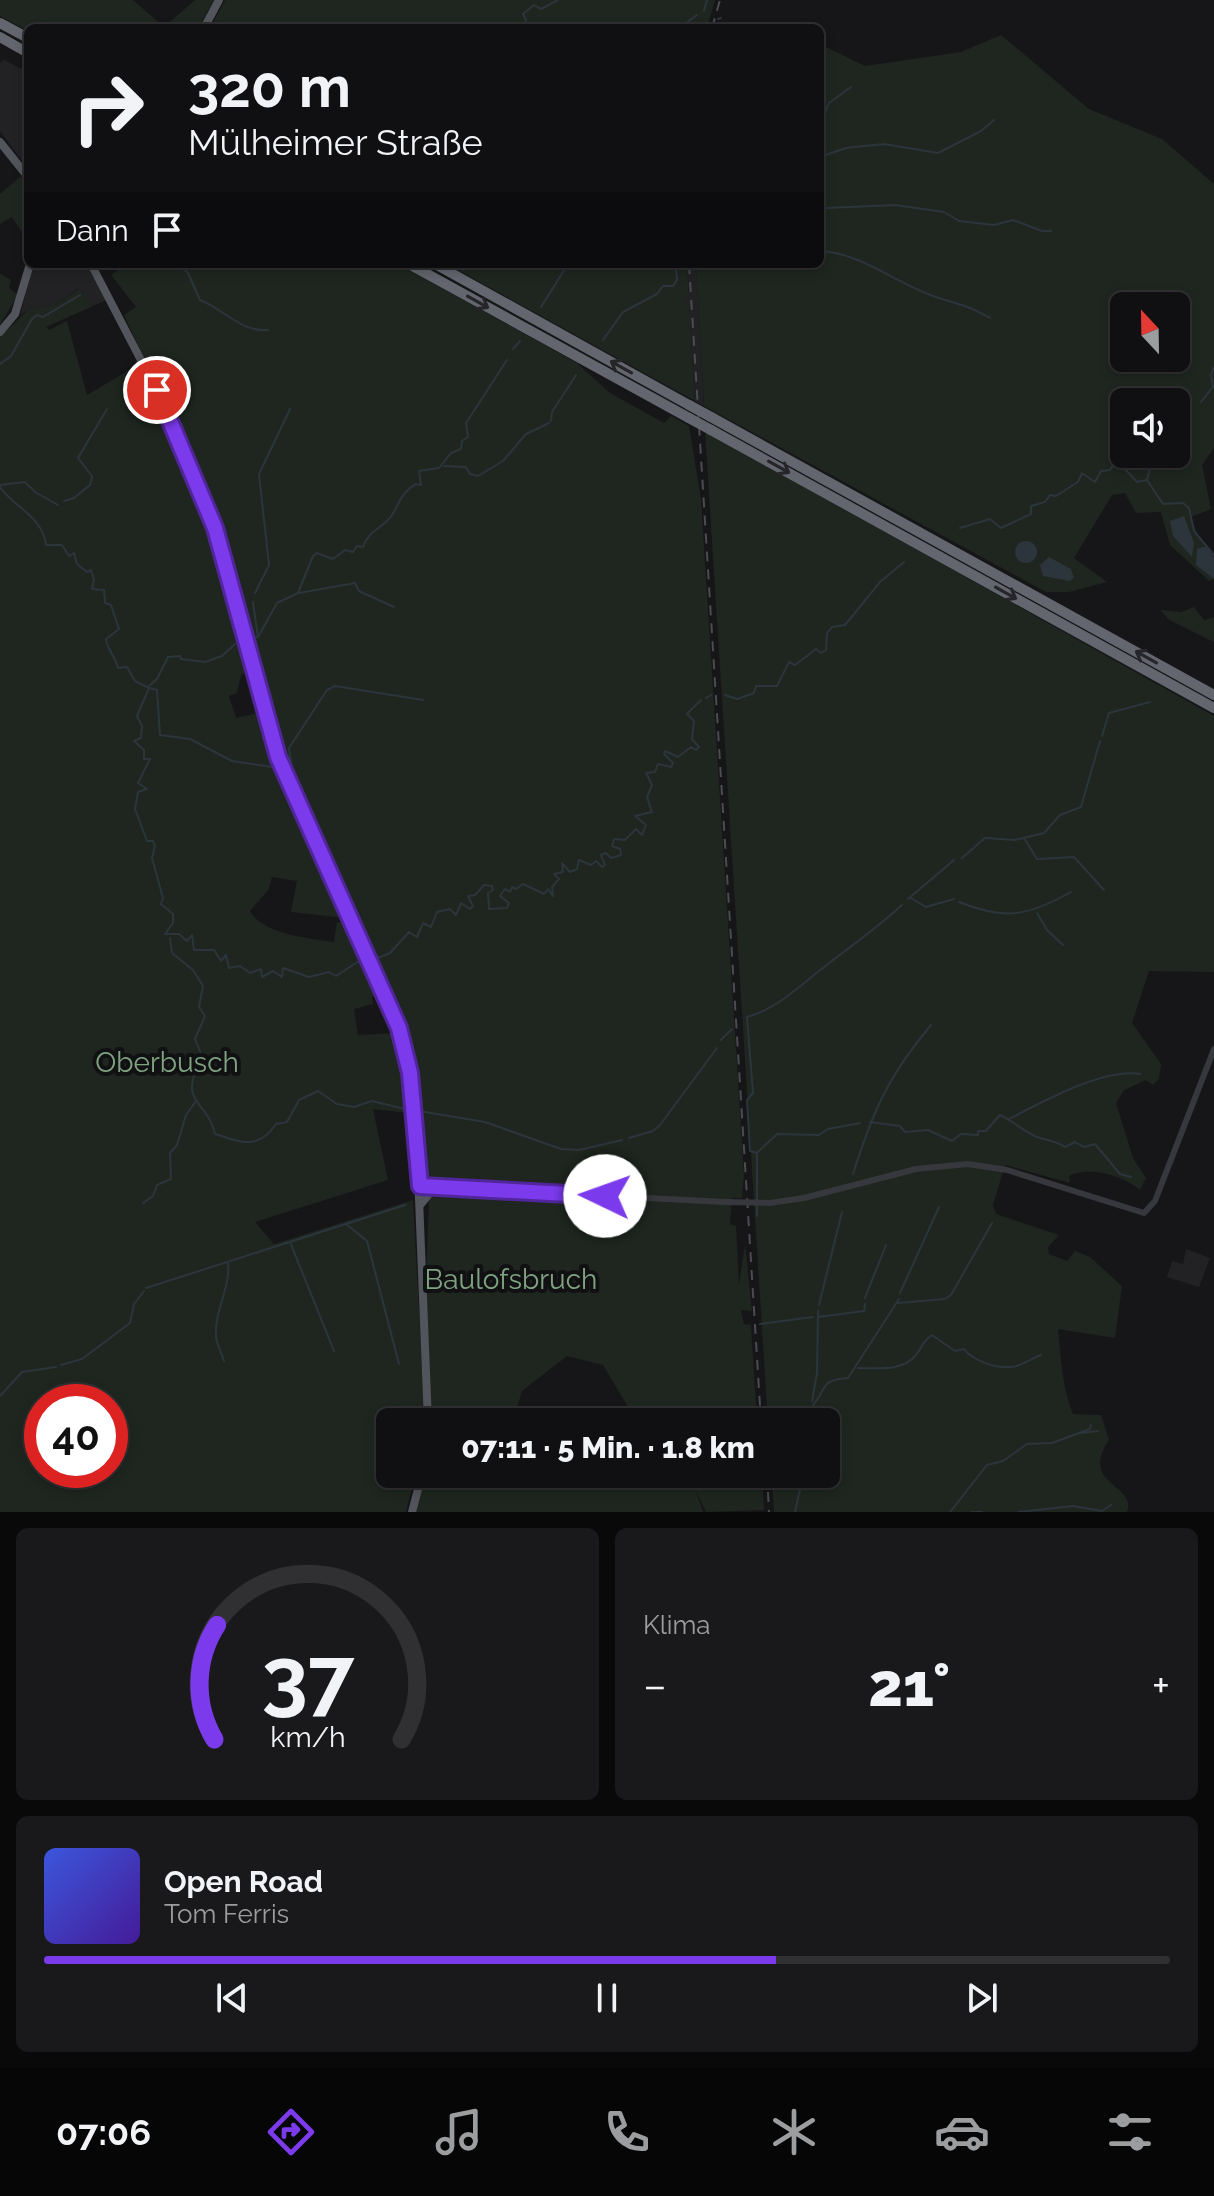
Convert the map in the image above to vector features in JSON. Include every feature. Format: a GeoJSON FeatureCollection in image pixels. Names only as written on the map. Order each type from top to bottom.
{"type":"FeatureCollection","features":[{"type":"Feature","properties":{"kind":"highway"},"geometry":{"type":"LineString","coordinates":[[0,23],[24,36]]}},
{"type":"Feature","properties":{"kind":"highway"},"geometry":{"type":"LineString","coordinates":[[0,37],[24,51]]}},
{"type":"Feature","properties":{"kind":"highway"},"geometry":{"type":"LineString","coordinates":[[416,268],[1214,708]]}},
{"type":"Feature","properties":{"kind":"highway"},"geometry":{"type":"LineString","coordinates":[[442,268],[1214,695]]}},
{"type":"Feature","properties":{"kind":"highway"},"geometry":{"type":"LineString","coordinates":[[1019,587],[1051,597]]}},
{"type":"Feature","properties":{"kind":"main road"},"geometry":{"type":"LineString","coordinates":[[206,24],[219,0]]}},
{"type":"Feature","properties":{"kind":"main road"},"geometry":{"type":"LineString","coordinates":[[0,142],[24,172]]}},
{"type":"Feature","properties":{"kind":"main road"},"geometry":{"type":"LineString","coordinates":[[0,332],[15,314],[29,268]]}},
{"type":"Feature","properties":{"kind":"main road"},"geometry":{"type":"LineString","coordinates":[[93,268],[171,418],[201,488],[235,597],[278,757],[399,1028],[410,1073],[420,1186],[428,1408]]}},
{"type":"Feature","properties":{"kind":"main road"},"geometry":{"type":"LineString","coordinates":[[421,1204],[435,1187]]}},
{"type":"Feature","properties":{"kind":"main road"},"geometry":{"type":"LineString","coordinates":[[412,1512],[418,1488]]}},
{"type":"Feature","properties":{"kind":"street"},"geometry":{"type":"LineString","coordinates":[[420,1186],[770,1203],[916,1169],[968,1164],[1007,1170],[1140,1213],[1148,1211],[1155,1201],[1214,1049]]}},
{"type":"Feature","properties":{"kind":"shaded area"},"geometry":{"type":"Polygon","coordinates":[[[4,60],[24,70],[24,164],[0,131],[0,63],[4,60]]]}},
{"type":"Feature","properties":{"kind":"shaded area"},"geometry":{"type":"Polygon","coordinates":[[[32,268],[88,268],[106,300],[91,307],[78,289],[55,305],[29,309],[20,316],[32,268]]]}},
{"type":"Feature","properties":{"kind":"shaded area"},"geometry":{"type":"Polygon","coordinates":[[[687,268],[696,268],[704,406],[695,401],[689,304],[684,304],[684,294],[689,293],[687,268]]]}},
{"type":"Feature","properties":{"kind":"shaded area"},"geometry":{"type":"Polygon","coordinates":[[[1184,516],[1194,543],[1192,557],[1173,536],[1170,521],[1184,516]]]}},
{"type":"Feature","properties":{"kind":"shaded area"},"geometry":{"type":"Polygon","coordinates":[[[1026,541],[1034,544],[1037,552],[1034,560],[1026,563],[1018,560],[1015,552],[1018,544],[1026,541]]]}},
{"type":"Feature","properties":{"kind":"shaded area"},"geometry":{"type":"Polygon","coordinates":[[[1207,547],[1214,558],[1214,579],[1196,565],[1197,549],[1207,547]]]}},
{"type":"Feature","properties":{"kind":"shaded area"},"geometry":{"type":"Polygon","coordinates":[[[1049,557],[1071,569],[1074,578],[1069,581],[1043,576],[1040,565],[1049,557]]]}},
{"type":"Feature","properties":{"kind":"shaded area"},"geometry":{"type":"Polygon","coordinates":[[[1186,1249],[1210,1258],[1199,1287],[1167,1277],[1172,1261],[1183,1264],[1186,1249]]]}},
{"type":"Feature","properties":{"kind":"green space"},"geometry":{"type":"Polygon","coordinates":[[[0,0],[133,0],[161,24],[24,24],[24,29],[0,16],[0,0]]]}},
{"type":"Feature","properties":{"kind":"green space"},"geometry":{"type":"Polygon","coordinates":[[[195,0],[214,0],[200,24],[167,24],[195,0]]]}},
{"type":"Feature","properties":{"kind":"green space"},"geometry":{"type":"Polygon","coordinates":[[[225,0],[715,0],[708,24],[212,24],[225,0]]]}},
{"type":"Feature","properties":{"kind":"green space"},"geometry":{"type":"Polygon","coordinates":[[[1001,35],[1089,109],[1162,139],[1214,184],[1214,448],[1202,465],[1211,509],[1191,517],[1198,536],[1214,555],[1214,579],[1209,581],[1170,545],[1161,512],[1136,513],[1125,493],[1112,495],[1074,558],[1107,582],[1069,592],[1046,592],[704,406],[696,268],[824,268],[824,46],[865,66],[961,52],[1001,35]]]}},
{"type":"Feature","properties":{"kind":"green space"},"geometry":{"type":"Polygon","coordinates":[[[21,176],[24,179],[24,228],[21,231],[12,217],[0,224],[0,194],[21,176]]]}},
{"type":"Feature","properties":{"kind":"green space","name":"Baulofsbruch"},"geometry":{"type":"Polygon","coordinates":[[[121,268],[405,268],[577,363],[610,393],[664,423],[671,416],[689,426],[701,499],[744,1175],[742,1198],[732,1198],[730,1224],[736,1226],[739,1285],[745,1244],[752,1311],[741,1310],[744,1324],[751,1325],[756,1408],[629,1408],[603,1365],[567,1356],[522,1391],[517,1408],[431,1408],[426,1280],[429,1200],[442,1190],[442,1183],[425,1180],[423,1176],[408,1048],[281,757],[264,687],[203,487],[124,315],[136,307],[111,275],[121,268]]]}},
{"type":"Feature","properties":{"kind":"green space"},"geometry":{"type":"Polygon","coordinates":[[[454,268],[687,268],[689,294],[684,294],[684,303],[689,303],[695,401],[454,268]]]}},
{"type":"Feature","properties":{"kind":"green space"},"geometry":{"type":"Polygon","coordinates":[[[0,274],[11,280],[9,288],[18,295],[0,325],[0,274]]]}},
{"type":"Feature","properties":{"kind":"green space","name":"Oberbusch"},"geometry":{"type":"Polygon","coordinates":[[[79,289],[91,307],[46,327],[49,330],[67,321],[87,395],[136,366],[150,395],[153,395],[210,531],[246,672],[241,675],[237,693],[229,696],[236,718],[258,713],[261,734],[345,918],[291,912],[297,881],[272,877],[269,889],[250,911],[265,925],[276,930],[334,942],[337,922],[347,923],[382,995],[372,997],[373,1004],[354,1009],[358,1035],[395,1033],[408,1113],[373,1109],[388,1180],[255,1222],[274,1244],[413,1200],[424,1408],[376,1408],[376,1488],[412,1488],[406,1512],[0,1512],[0,337],[29,309],[55,305],[79,289]]]}},
{"type":"Feature","properties":{"kind":"green space"},"geometry":{"type":"Polygon","coordinates":[[[705,431],[1214,716],[1214,972],[1149,971],[1132,1023],[1161,1064],[1159,1079],[1153,1085],[1146,1080],[1124,1090],[1116,1103],[1133,1158],[1146,1178],[1140,1190],[1125,1180],[1096,1172],[1069,1176],[1070,1183],[1005,1165],[993,1205],[996,1214],[1059,1235],[1048,1247],[1049,1254],[1067,1261],[1075,1251],[1090,1257],[1122,1286],[1115,1338],[1058,1329],[1069,1404],[1073,1414],[1101,1415],[1109,1440],[1101,1455],[1100,1466],[1104,1475],[1124,1495],[1128,1503],[1127,1512],[774,1512],[773,1488],[840,1488],[840,1408],[767,1408],[705,431]]]}},
{"type":"Feature","properties":{"kind":"green space"},"geometry":{"type":"Polygon","coordinates":[[[1194,607],[1204,620],[1214,617],[1214,642],[1168,619],[1161,610],[1181,612],[1194,607]]]}},
{"type":"Feature","properties":{"kind":"green space"},"geometry":{"type":"Polygon","coordinates":[[[422,1488],[695,1488],[703,1512],[415,1512],[422,1488]]]}},
{"type":"Feature","properties":{"kind":"green space"},"geometry":{"type":"Polygon","coordinates":[[[695,1488],[763,1488],[764,1510],[706,1512],[695,1488]]]}},
{"type":"Feature","properties":{"kind":"waterway"},"geometry":{"type":"LineString","coordinates":[[524,24],[523,14],[534,5],[541,9],[558,0]]}},
{"type":"Feature","properties":{"kind":"waterway"},"geometry":{"type":"LineString","coordinates":[[704,11],[707,0]]}},
{"type":"Feature","properties":{"kind":"waterway"},"geometry":{"type":"LineString","coordinates":[[685,24],[697,15]]}},
{"type":"Feature","properties":{"kind":"waterway"},"geometry":{"type":"LineString","coordinates":[[824,116],[829,103],[851,87]]}},
{"type":"Feature","properties":{"kind":"waterway"},"geometry":{"type":"LineString","coordinates":[[824,156],[846,148],[884,144],[938,153],[981,131],[994,120]]}},
{"type":"Feature","properties":{"kind":"waterway"},"geometry":{"type":"LineString","coordinates":[[827,208],[895,205],[944,212],[959,221],[994,225],[1013,220],[1042,231],[1051,231]]}},
{"type":"Feature","properties":{"kind":"waterway"},"geometry":{"type":"LineString","coordinates":[[824,252],[866,264],[924,293],[971,308],[990,318]]}},
{"type":"Feature","properties":{"kind":"waterway"},"geometry":{"type":"LineString","coordinates":[[182,268],[188,273],[200,300],[241,324],[268,330]]}},
{"type":"Feature","properties":{"kind":"waterway"},"geometry":{"type":"LineString","coordinates":[[541,307],[565,268]]}},
{"type":"Feature","properties":{"kind":"waterway"},"geometry":{"type":"LineString","coordinates":[[603,340],[623,312],[657,294],[663,286],[673,286],[677,280],[676,271]]}},
{"type":"Feature","properties":{"kind":"waterway"},"geometry":{"type":"LineString","coordinates":[[0,364],[11,356],[32,319],[37,315],[43,317],[80,295]]}},
{"type":"Feature","properties":{"kind":"waterway"},"geometry":{"type":"LineString","coordinates":[[513,349],[520,341]]}},
{"type":"Feature","properties":{"kind":"waterway"},"geometry":{"type":"LineString","coordinates":[[254,638],[258,637],[277,603],[298,593],[313,556],[317,553],[333,559],[345,550],[353,552],[357,546],[363,547],[369,536],[389,519],[407,491],[416,484],[421,485],[419,471],[439,468],[451,453],[461,449],[462,441],[468,437],[466,423],[507,360]]}},
{"type":"Feature","properties":{"kind":"waterway"},"geometry":{"type":"LineString","coordinates":[[1201,402],[1213,387],[1211,375],[1214,367]]}},
{"type":"Feature","properties":{"kind":"waterway"},"geometry":{"type":"LineString","coordinates":[[551,421],[552,412],[576,375]]}},
{"type":"Feature","properties":{"kind":"waterway"},"geometry":{"type":"LineString","coordinates":[[64,501],[74,498],[90,485],[92,476],[78,458],[107,409]]}},
{"type":"Feature","properties":{"kind":"waterway"},"geometry":{"type":"LineString","coordinates":[[255,593],[269,565],[259,474],[290,409]]}},
{"type":"Feature","properties":{"kind":"waterway"},"geometry":{"type":"LineString","coordinates":[[444,466],[466,467],[470,474],[478,476],[503,461],[526,434],[549,423]]}},
{"type":"Feature","properties":{"kind":"waterway"},"geometry":{"type":"LineString","coordinates":[[960,528],[990,519],[1001,528],[1031,514],[1031,506],[1045,502],[1050,495],[1056,496],[1078,482],[1082,473],[1095,482],[1101,471],[1111,468]]}},
{"type":"Feature","properties":{"kind":"waterway"},"geometry":{"type":"LineString","coordinates":[[1124,468],[1137,482],[1147,480],[1150,468]]}},
{"type":"Feature","properties":{"kind":"waterway"},"geometry":{"type":"LineString","coordinates":[[1147,480],[1163,504],[1183,503],[1189,508],[1194,531],[1214,555]]}},
{"type":"Feature","properties":{"kind":"waterway"},"geometry":{"type":"LineString","coordinates":[[0,485],[25,482],[35,492],[58,505]]}},
{"type":"Feature","properties":{"kind":"waterway"},"geometry":{"type":"LineString","coordinates":[[0,487],[40,527],[46,545],[62,545],[69,556],[74,553],[77,564],[87,572],[91,570],[94,580],[92,589],[104,590],[105,603],[111,605],[119,629],[106,639],[118,668],[127,667],[135,681],[149,688],[137,716],[142,726],[141,738],[134,741],[144,750],[144,759],[150,759],[138,783],[147,789],[138,792],[135,809],[147,841],[153,841],[155,846],[152,858],[163,898],[161,904],[173,914],[173,923],[165,934],[179,934],[187,941],[192,935],[194,950],[214,950],[221,961],[226,955],[229,968],[240,966],[250,973],[261,969],[262,977],[273,971],[282,977],[283,968],[309,977],[329,972],[336,976],[359,961]]}},
{"type":"Feature","properties":{"kind":"waterway"},"geometry":{"type":"LineString","coordinates":[[725,695],[737,699],[754,693],[756,686],[777,686],[789,662],[795,665],[816,649],[821,653],[826,650],[827,633],[832,627],[845,625],[880,582],[904,562]]}},
{"type":"Feature","properties":{"kind":"waterway"},"geometry":{"type":"LineString","coordinates":[[299,593],[355,583],[359,591],[394,607]]}},
{"type":"Feature","properties":{"kind":"waterway"},"geometry":{"type":"LineString","coordinates":[[253,602],[258,637]]}},
{"type":"Feature","properties":{"kind":"waterway"},"geometry":{"type":"LineString","coordinates":[[149,686],[157,679],[168,657],[180,656],[181,659],[205,662],[222,656],[235,644]]}},
{"type":"Feature","properties":{"kind":"waterway"},"geometry":{"type":"LineString","coordinates":[[291,763],[289,748],[327,690],[335,686],[423,700]]}},
{"type":"Feature","properties":{"kind":"waterway"},"geometry":{"type":"LineString","coordinates":[[150,688],[157,690],[160,735],[190,739],[232,761],[272,767]]}},
{"type":"Feature","properties":{"kind":"waterway"},"geometry":{"type":"LineString","coordinates":[[706,698],[711,695]]}},
{"type":"Feature","properties":{"kind":"waterway"},"geometry":{"type":"LineString","coordinates":[[378,958],[390,953],[409,932],[417,937],[423,923],[431,927],[437,912],[450,909],[456,915],[461,903],[470,909],[473,906],[468,896],[475,895],[484,885],[492,886],[493,890],[488,893],[489,909],[507,908],[509,903],[500,896],[505,889],[510,892],[512,887],[516,889],[523,884],[544,894],[548,889],[553,896],[552,887],[559,879],[554,874],[563,872],[562,863],[570,872],[577,869],[579,860],[591,865],[596,861],[602,867],[605,865],[601,855],[606,853],[611,858],[621,855],[620,849],[612,846],[614,839],[625,840],[636,829],[642,835],[646,825],[635,816],[652,812],[647,797],[652,785],[646,773],[655,772],[658,764],[671,767],[673,763],[664,754],[665,751],[678,757],[691,747],[696,750],[699,747],[692,739],[694,721],[687,714],[701,700]]}},
{"type":"Feature","properties":{"kind":"waterway"},"geometry":{"type":"LineString","coordinates":[[1102,736],[1109,713],[1150,702]]}},
{"type":"Feature","properties":{"kind":"waterway"},"geometry":{"type":"LineString","coordinates":[[962,858],[985,838],[1015,840],[1044,833],[1060,815],[1081,807],[1100,741]]}},
{"type":"Feature","properties":{"kind":"waterway"},"geometry":{"type":"LineString","coordinates":[[1024,838],[1037,859],[1074,857],[1104,890]]}},
{"type":"Feature","properties":{"kind":"waterway"},"geometry":{"type":"LineString","coordinates":[[908,899],[954,860]]}},
{"type":"Feature","properties":{"kind":"waterway"},"geometry":{"type":"LineString","coordinates":[[959,902],[990,912],[1015,913],[1041,907],[1071,892]]}},
{"type":"Feature","properties":{"kind":"waterway"},"geometry":{"type":"LineString","coordinates":[[911,898],[926,907],[954,899]]}},
{"type":"Feature","properties":{"kind":"waterway"},"geometry":{"type":"LineString","coordinates":[[757,1216],[757,1153],[750,1151],[747,1100],[753,1093],[747,1017],[768,1009],[787,996],[902,905]]}},
{"type":"Feature","properties":{"kind":"waterway"},"geometry":{"type":"LineString","coordinates":[[1037,913],[1047,930],[1063,945]]}},
{"type":"Feature","properties":{"kind":"waterway"},"geometry":{"type":"LineString","coordinates":[[170,938],[172,953],[193,970],[203,986],[199,1007],[205,1016],[195,1039],[201,1054],[195,1063]]}},
{"type":"Feature","properties":{"kind":"waterway"},"geometry":{"type":"LineString","coordinates":[[853,1174],[883,1095],[903,1061],[931,1025]]}},
{"type":"Feature","properties":{"kind":"waterway"},"geometry":{"type":"LineString","coordinates":[[721,1040],[732,1029]]}},
{"type":"Feature","properties":{"kind":"waterway"},"geometry":{"type":"LineString","coordinates":[[629,1138],[653,1131],[660,1125],[717,1048]]}},
{"type":"Feature","properties":{"kind":"waterway"},"geometry":{"type":"LineString","coordinates":[[198,1065],[193,1078],[193,1095],[215,1134],[241,1141],[255,1141],[269,1133],[276,1124],[287,1122],[299,1100],[318,1091],[337,1104],[354,1107],[372,1101],[413,1111]]}},
{"type":"Feature","properties":{"kind":"waterway"},"geometry":{"type":"LineString","coordinates":[[1009,1119],[1091,1081],[1109,1076],[1140,1074]]}},
{"type":"Feature","properties":{"kind":"waterway"},"geometry":{"type":"LineString","coordinates":[[143,1203],[153,1196],[157,1185],[171,1179],[170,1153],[177,1145],[186,1115],[196,1101]]}},
{"type":"Feature","properties":{"kind":"waterway"},"geometry":{"type":"LineString","coordinates":[[419,1111],[485,1122],[561,1149],[579,1150],[622,1140]]}},
{"type":"Feature","properties":{"kind":"waterway"},"geometry":{"type":"LineString","coordinates":[[870,1122],[900,1126],[905,1132],[928,1130],[952,1141],[961,1134],[978,1135],[978,1131],[986,1131],[1000,1115],[1035,1136],[1065,1147],[1075,1142],[1084,1147],[1095,1144],[1120,1174],[1131,1177]]}},
{"type":"Feature","properties":{"kind":"waterway"},"geometry":{"type":"LineString","coordinates":[[758,1152],[777,1134],[819,1135],[828,1129],[860,1123]]}},
{"type":"Feature","properties":{"kind":"waterway"},"geometry":{"type":"LineString","coordinates":[[146,1288],[405,1205]]}},
{"type":"Feature","properties":{"kind":"waterway"},"geometry":{"type":"LineString","coordinates":[[900,1293],[939,1207]]}},
{"type":"Feature","properties":{"kind":"waterway"},"geometry":{"type":"LineString","coordinates":[[819,1305],[842,1212]]}},
{"type":"Feature","properties":{"kind":"waterway"},"geometry":{"type":"LineString","coordinates":[[898,1303],[945,1299],[951,1295],[992,1223]]}},
{"type":"Feature","properties":{"kind":"waterway"},"geometry":{"type":"LineString","coordinates":[[346,1224],[367,1241],[399,1364]]}},
{"type":"Feature","properties":{"kind":"waterway"},"geometry":{"type":"LineString","coordinates":[[290,1242],[334,1351]]}},
{"type":"Feature","properties":{"kind":"waterway"},"geometry":{"type":"LineString","coordinates":[[865,1298],[886,1245]]}},
{"type":"Feature","properties":{"kind":"waterway"},"geometry":{"type":"LineString","coordinates":[[224,1361],[216,1328],[228,1262]]}},
{"type":"Feature","properties":{"kind":"waterway"},"geometry":{"type":"LineString","coordinates":[[61,1365],[82,1359],[130,1323],[134,1304],[144,1291]]}},
{"type":"Feature","properties":{"kind":"waterway"},"geometry":{"type":"LineString","coordinates":[[814,1408],[828,1383],[848,1378],[899,1299]]}},
{"type":"Feature","properties":{"kind":"waterway"},"geometry":{"type":"LineString","coordinates":[[818,1317],[864,1311],[865,1304]]}},
{"type":"Feature","properties":{"kind":"waterway"},"geometry":{"type":"LineString","coordinates":[[812,1401],[817,1373],[818,1311]]}},
{"type":"Feature","properties":{"kind":"waterway"},"geometry":{"type":"LineString","coordinates":[[760,1324],[813,1317]]}},
{"type":"Feature","properties":{"kind":"waterway"},"geometry":{"type":"LineString","coordinates":[[858,1368],[889,1368],[904,1364],[932,1335],[955,1351],[964,1349],[978,1360],[998,1367],[1015,1367],[1041,1355]]}},
{"type":"Feature","properties":{"kind":"waterway"},"geometry":{"type":"LineString","coordinates":[[0,1396],[22,1372],[56,1367]]}},
{"type":"Feature","properties":{"kind":"waterway"},"geometry":{"type":"LineString","coordinates":[[950,1512],[987,1465],[1003,1461],[1027,1444],[1052,1443],[1090,1429],[1091,1425]]}},
{"type":"Feature","properties":{"kind":"waterway"},"geometry":{"type":"LineString","coordinates":[[1081,1433],[1098,1431]]}},
{"type":"Feature","properties":{"kind":"waterway"},"geometry":{"type":"LineString","coordinates":[[795,1512],[800,1488]]}},
{"type":"Feature","properties":{"kind":"waterway"},"geometry":{"type":"LineString","coordinates":[[1019,1512],[1073,1506],[1102,1511],[1111,1505]]}},
{"type":"Feature","properties":{"kind":"waterway"},"geometry":{"type":"LineString","coordinates":[[971,1512],[982,1512]]}},
{"type":"Feature","properties":{"kind":"railway"},"geometry":{"type":"LineString","coordinates":[[713,24],[720,0]]}},
{"type":"Feature","properties":{"kind":"railway"},"geometry":{"type":"LineString","coordinates":[[689,268],[760,1408]]}},
{"type":"Feature","properties":{"kind":"railway"},"geometry":{"type":"LineString","coordinates":[[768,1488],[769,1512]]}},
{"type":"Feature","properties":{"kind":"route"},"geometry":{"type":"LineString","coordinates":[[157,390],[187,453],[215,528],[278,757],[299,810],[388,997],[406,1049],[420,1186],[605,1196]]}}]}
